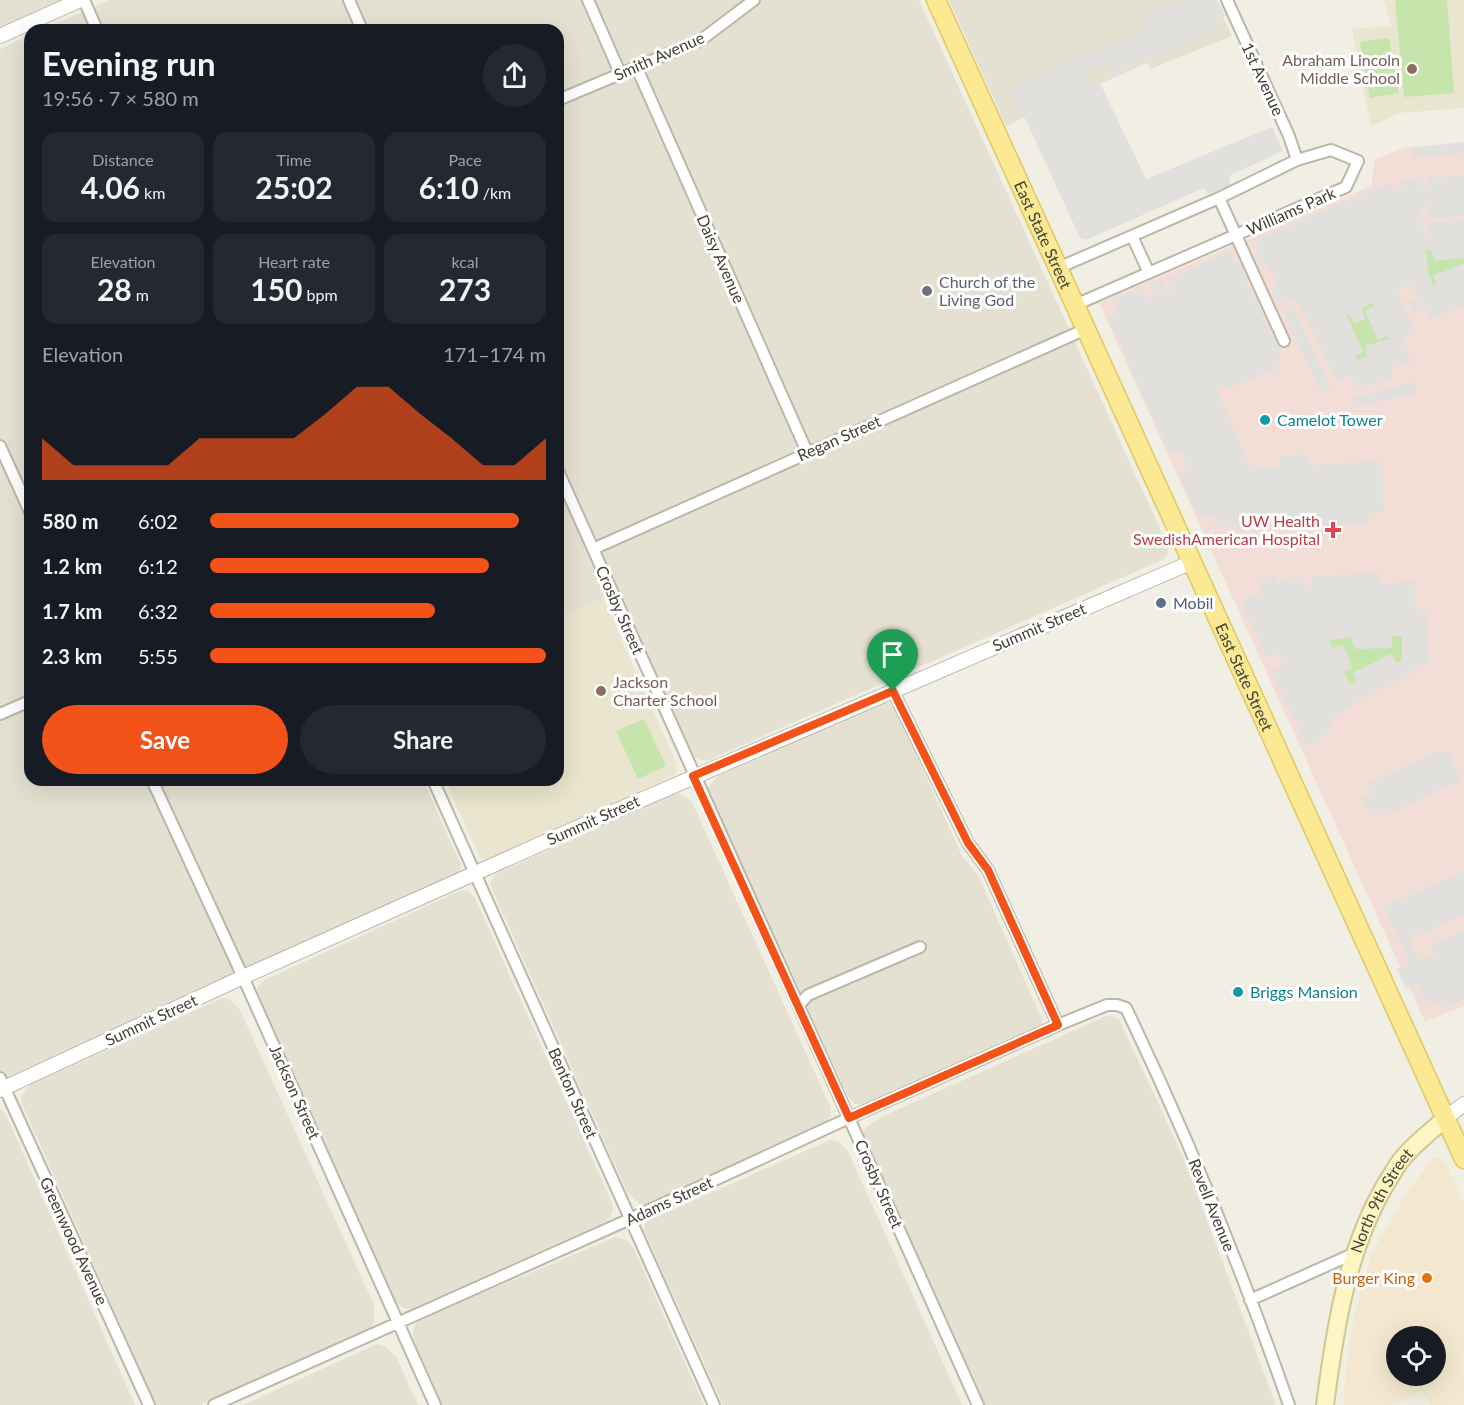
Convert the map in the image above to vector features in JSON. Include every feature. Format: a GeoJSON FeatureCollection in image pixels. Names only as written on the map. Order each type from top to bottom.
{"type":"FeatureCollection","features":[{"type":"Feature","properties":{"kind":"main road","name":"East State Street"},"geometry":{"type":"LineString","coordinates":[[936,0],[1464,1159]]}},
{"type":"Feature","properties":{"kind":"main road","name":"North 9th Street"},"geometry":{"type":"LineString","coordinates":[[1325,1405],[1344,1292],[1355,1253],[1372,1208],[1402,1159],[1446,1118]]}},
{"type":"Feature","properties":{"kind":"street"},"geometry":{"type":"LineString","coordinates":[[27,24],[82,0],[94,24]]}},
{"type":"Feature","properties":{"kind":"street"},"geometry":{"type":"LineString","coordinates":[[348,0],[359,24]]}},
{"type":"Feature","properties":{"kind":"street"},"geometry":{"type":"LineString","coordinates":[[588,0],[620,73]]}},
{"type":"Feature","properties":{"kind":"street","name":"Smith Avenue"},"geometry":{"type":"LineString","coordinates":[[564,97],[701,40],[754,0]]}},
{"type":"Feature","properties":{"kind":"street","name":"1st Avenue"},"geometry":{"type":"LineString","coordinates":[[1227,0],[1289,136],[1297,160]]}},
{"type":"Feature","properties":{"kind":"street"},"geometry":{"type":"LineString","coordinates":[[0,36],[24,25]]}},
{"type":"Feature","properties":{"kind":"street","name":"Daisy Avenue"},"geometry":{"type":"LineString","coordinates":[[636,66],[807,452]]}},
{"type":"Feature","properties":{"kind":"street","name":"Williams Park"},"geometry":{"type":"LineString","coordinates":[[1058,268],[1219,198],[1297,160],[1331,150],[1358,161],[1346,186],[1075,305]]}},
{"type":"Feature","properties":{"kind":"street"},"geometry":{"type":"LineString","coordinates":[[1219,198],[1284,341]]}},
{"type":"Feature","properties":{"kind":"street"},"geometry":{"type":"LineString","coordinates":[[1132,236],[1149,273]]}},
{"type":"Feature","properties":{"kind":"street","name":"Regan Street"},"geometry":{"type":"LineString","coordinates":[[593,549],[1086,329]]}},
{"type":"Feature","properties":{"kind":"street"},"geometry":{"type":"LineString","coordinates":[[0,446],[24,499]]}},
{"type":"Feature","properties":{"kind":"street","name":"Crosby Street"},"geometry":{"type":"LineString","coordinates":[[564,484],[693,776],[800,1005],[978,1405]]}},
{"type":"Feature","properties":{"kind":"street","name":"Summit Street"},"geometry":{"type":"LineString","coordinates":[[1,1085],[693,776],[1192,562]]}},
{"type":"Feature","properties":{"kind":"street"},"geometry":{"type":"LineString","coordinates":[[893,691],[968,843],[988,870],[1058,1025]]}},
{"type":"Feature","properties":{"kind":"street"},"geometry":{"type":"LineString","coordinates":[[0,714],[24,704]]}},
{"type":"Feature","properties":{"kind":"street","name":"Jackson Street"},"geometry":{"type":"LineString","coordinates":[[155,786],[435,1405]]}},
{"type":"Feature","properties":{"kind":"street","name":"Benton Street"},"geometry":{"type":"LineString","coordinates":[[437,786],[714,1405]]}},
{"type":"Feature","properties":{"kind":"street"},"geometry":{"type":"LineString","coordinates":[[800,1005],[808,995],[920,947]]}},
{"type":"Feature","properties":{"kind":"street","name":"Adams Street"},"geometry":{"type":"LineString","coordinates":[[214,1405],[1058,1025],[1107,1005],[1126,1008]]}},
{"type":"Feature","properties":{"kind":"street","name":"Revell Avenue"},"geometry":{"type":"LineString","coordinates":[[1126,1008],[1155,1068],[1209,1194],[1290,1405]]}},
{"type":"Feature","properties":{"kind":"street","name":"Greenwood Avenue"},"geometry":{"type":"LineString","coordinates":[[1,1085],[149,1405]]}},
{"type":"Feature","properties":{"kind":"street"},"geometry":{"type":"LineString","coordinates":[[1446,1118],[1464,1104]]}},
{"type":"Feature","properties":{"kind":"street"},"geometry":{"type":"LineString","coordinates":[[1250,1300],[1355,1253]]}},
{"type":"Feature","properties":{"kind":"shaded area"},"geometry":{"type":"Polygon","coordinates":[[[0,0],[60,0],[0,27],[0,0]]]}},
{"type":"Feature","properties":{"kind":"shaded area"},"geometry":{"type":"Polygon","coordinates":[[[109,0],[919,0],[1167,544],[1168,555],[1164,559],[709,760],[696,758],[691,753],[619,592],[564,616],[564,24],[55,24],[109,0]]]}},
{"type":"Feature","properties":{"kind":"shaded area"},"geometry":{"type":"Polygon","coordinates":[[[949,0],[1215,0],[1232,36],[1151,69],[1147,63],[1006,126],[949,0]]]}},
{"type":"Feature","properties":{"kind":"shaded area"},"geometry":{"type":"Polygon","coordinates":[[[1184,0],[1204,0],[1205,2],[1216,0],[1226,16],[1216,18],[1217,27],[1115,73],[1107,61],[1088,71],[1087,77],[1090,84],[1099,81],[1146,179],[1272,127],[1283,151],[1229,176],[1231,186],[1208,194],[1204,188],[1086,240],[1080,238],[1011,88],[1145,29],[1142,19],[1184,0]]]}},
{"type":"Feature","properties":{"kind":"shaded area","name":"Abraham Lincoln Middle School"},"geometry":{"type":"Polygon","coordinates":[[[1384,0],[1464,0],[1464,108],[1400,113],[1371,126],[1352,29],[1391,26],[1384,0]]]}},
{"type":"Feature","properties":{"kind":"shaded area"},"geometry":{"type":"Polygon","coordinates":[[[24,38],[24,786],[426,786],[461,865],[460,871],[455,875],[0,1081],[0,49],[24,38]]]}},
{"type":"Feature","properties":{"kind":"shaded area","name":"UW Health SwedishAmerican Hospital"},"geometry":{"type":"Polygon","coordinates":[[[1464,142],[1464,1006],[1425,1022],[1099,303],[1371,186],[1375,159],[1405,148],[1464,142]]]}},
{"type":"Feature","properties":{"kind":"shaded area"},"geometry":{"type":"Polygon","coordinates":[[[1464,143],[1464,153],[1412,158],[1411,147],[1464,143]]]}},
{"type":"Feature","properties":{"kind":"shaded area"},"geometry":{"type":"Polygon","coordinates":[[[1464,175],[1464,216],[1428,218],[1427,206],[1422,208],[1423,233],[1426,234],[1428,223],[1464,220],[1464,258],[1435,260],[1431,249],[1426,251],[1427,267],[1433,286],[1437,284],[1433,276],[1464,264],[1464,305],[1431,319],[1425,308],[1414,314],[1409,303],[1418,297],[1412,286],[1409,285],[1399,290],[1399,296],[1416,332],[1405,338],[1411,363],[1394,367],[1392,370],[1394,379],[1355,388],[1351,375],[1337,382],[1296,302],[1291,300],[1283,303],[1281,307],[1272,289],[1277,286],[1268,266],[1265,265],[1263,269],[1255,252],[1260,251],[1256,240],[1391,182],[1394,190],[1398,192],[1401,188],[1401,181],[1422,177],[1423,188],[1428,190],[1426,178],[1464,175]],[[1373,303],[1361,308],[1365,319],[1354,323],[1350,314],[1346,314],[1363,352],[1355,356],[1356,360],[1368,357],[1366,346],[1390,339],[1387,336],[1378,340],[1365,310],[1374,306],[1373,303]]]}},
{"type":"Feature","properties":{"kind":"shaded area"},"geometry":{"type":"Polygon","coordinates":[[[1229,251],[1234,262],[1242,259],[1249,276],[1246,281],[1254,299],[1259,297],[1268,316],[1264,319],[1271,336],[1276,335],[1282,355],[1279,356],[1281,362],[1276,364],[1278,368],[1227,390],[1225,385],[1217,388],[1250,466],[1280,468],[1280,456],[1306,454],[1310,465],[1382,461],[1384,512],[1369,512],[1369,524],[1286,530],[1284,520],[1278,521],[1276,525],[1259,526],[1256,519],[1250,515],[1248,525],[1215,527],[1212,516],[1199,519],[1178,473],[1188,468],[1180,451],[1170,455],[1108,317],[1118,312],[1113,300],[1142,288],[1146,298],[1151,298],[1154,295],[1149,284],[1161,279],[1169,293],[1172,290],[1168,279],[1229,251]]]}},
{"type":"Feature","properties":{"kind":"shaded area"},"geometry":{"type":"Polygon","coordinates":[[[1292,305],[1331,388],[1321,392],[1282,310],[1292,305]]]}},
{"type":"Feature","properties":{"kind":"shaded area"},"geometry":{"type":"Polygon","coordinates":[[[1416,381],[1417,393],[1354,408],[1351,398],[1416,381]]]}},
{"type":"Feature","properties":{"kind":"shaded area"},"geometry":{"type":"Polygon","coordinates":[[[1380,573],[1380,584],[1415,581],[1415,609],[1425,609],[1429,664],[1419,665],[1412,674],[1354,703],[1334,719],[1325,735],[1317,742],[1306,746],[1271,670],[1282,664],[1278,655],[1266,658],[1242,602],[1263,593],[1258,581],[1272,575],[1277,584],[1299,575],[1303,582],[1311,588],[1312,576],[1380,573]],[[1392,636],[1392,648],[1355,649],[1351,637],[1332,638],[1329,642],[1333,648],[1343,645],[1352,668],[1344,672],[1349,683],[1355,684],[1353,673],[1391,654],[1397,664],[1402,662],[1402,637],[1392,636]]]}},
{"type":"Feature","properties":{"kind":"shaded area","name":"Jackson Charter School"},"geometry":{"type":"Polygon","coordinates":[[[603,598],[677,764],[676,773],[672,777],[488,860],[481,859],[448,786],[564,786],[564,616],[603,598]]]}},
{"type":"Feature","properties":{"kind":"shaded area"},"geometry":{"type":"Polygon","coordinates":[[[883,703],[890,703],[899,716],[962,856],[978,875],[1042,1019],[1042,1024],[863,1105],[855,1104],[842,1090],[709,793],[709,786],[718,776],[883,703]]]}},
{"type":"Feature","properties":{"kind":"shaded area"},"geometry":{"type":"Polygon","coordinates":[[[1434,751],[1449,753],[1461,780],[1384,816],[1377,809],[1370,816],[1361,798],[1371,794],[1366,784],[1434,751]]]}},
{"type":"Feature","properties":{"kind":"shaded area"},"geometry":{"type":"Polygon","coordinates":[[[673,794],[679,794],[691,800],[830,1106],[831,1114],[822,1126],[646,1204],[640,1204],[627,1192],[490,885],[496,874],[673,794]]]}},
{"type":"Feature","properties":{"kind":"shaded area"},"geometry":{"type":"Polygon","coordinates":[[[1464,871],[1464,915],[1416,937],[1414,933],[1411,939],[1412,948],[1424,959],[1435,955],[1430,945],[1464,930],[1464,1000],[1447,1008],[1424,999],[1417,984],[1410,984],[1406,989],[1397,969],[1406,966],[1408,960],[1383,907],[1464,871]]]}},
{"type":"Feature","properties":{"kind":"shaded area"},"geometry":{"type":"Polygon","coordinates":[[[462,890],[468,891],[475,898],[612,1203],[613,1210],[605,1222],[407,1309],[395,1300],[257,994],[257,987],[264,980],[462,890]]]}},
{"type":"Feature","properties":{"kind":"shaded area"},"geometry":{"type":"Polygon","coordinates":[[[222,998],[228,998],[240,1010],[374,1305],[374,1322],[371,1328],[364,1332],[200,1405],[156,1405],[22,1104],[21,1096],[30,1085],[222,998]]]}},
{"type":"Feature","properties":{"kind":"shaded area"},"geometry":{"type":"Polygon","coordinates":[[[1106,1016],[1119,1019],[1185,1161],[1276,1405],[984,1405],[863,1135],[865,1128],[879,1118],[1106,1016]]]}},
{"type":"Feature","properties":{"kind":"shaded area"},"geometry":{"type":"Polygon","coordinates":[[[0,1108],[6,1115],[135,1405],[0,1405],[0,1108]]]}},
{"type":"Feature","properties":{"kind":"shaded area"},"geometry":{"type":"Polygon","coordinates":[[[830,1140],[839,1142],[848,1151],[962,1405],[723,1405],[644,1231],[645,1224],[649,1220],[830,1140]]]}},
{"type":"Feature","properties":{"kind":"shaded area"},"geometry":{"type":"Polygon","coordinates":[[[1434,1157],[1443,1160],[1464,1204],[1464,1405],[1430,1405],[1423,1391],[1392,1405],[1343,1405],[1349,1343],[1357,1303],[1371,1255],[1408,1191],[1434,1157]]]}},
{"type":"Feature","properties":{"kind":"shaded area"},"geometry":{"type":"Polygon","coordinates":[[[615,1237],[627,1240],[633,1247],[704,1405],[442,1405],[414,1341],[413,1331],[416,1323],[423,1318],[615,1237]]]}},
{"type":"Feature","properties":{"kind":"shaded area"},"geometry":{"type":"Polygon","coordinates":[[[377,1344],[385,1346],[396,1357],[418,1405],[243,1405],[377,1344]]]}},
{"type":"Feature","properties":{"kind":"green space"},"geometry":{"type":"Polygon","coordinates":[[[1395,0],[1447,0],[1454,93],[1404,97],[1395,0]]]}},
{"type":"Feature","properties":{"kind":"green space"},"geometry":{"type":"Polygon","coordinates":[[[1389,38],[1399,93],[1370,98],[1360,42],[1389,38]]]}},
{"type":"Feature","properties":{"kind":"green space"},"geometry":{"type":"Polygon","coordinates":[[[1430,249],[1435,260],[1464,258],[1464,264],[1433,276],[1437,284],[1435,286],[1433,286],[1427,267],[1426,251],[1430,249]]]}},
{"type":"Feature","properties":{"kind":"green space"},"geometry":{"type":"Polygon","coordinates":[[[1372,302],[1378,339],[1387,336],[1390,339],[1366,346],[1368,357],[1356,360],[1355,356],[1363,352],[1346,314],[1365,319],[1361,308],[1372,302]]]}},
{"type":"Feature","properties":{"kind":"green space"},"geometry":{"type":"Polygon","coordinates":[[[1392,635],[1402,636],[1403,660],[1400,663],[1395,662],[1392,655],[1353,673],[1355,684],[1349,683],[1344,672],[1343,645],[1333,648],[1330,640],[1352,637],[1392,648],[1392,635]]]}},
{"type":"Feature","properties":{"kind":"green space"},"geometry":{"type":"Polygon","coordinates":[[[644,719],[666,766],[638,779],[616,731],[644,719]]]}},
{"type":"Feature","properties":{"kind":"place","name":"Abraham Lincoln Middle School"},"geometry":{"type":"Point","coordinates":[1412,69]}},
{"type":"Feature","properties":{"kind":"place","name":"Church of the Living God"},"geometry":{"type":"Point","coordinates":[927,291]}},
{"type":"Feature","properties":{"kind":"place","name":"Camelot Tower"},"geometry":{"type":"Point","coordinates":[1265,420]}},
{"type":"Feature","properties":{"kind":"place","name":"UW Health SwedishAmerican Hospital"},"geometry":{"type":"Point","coordinates":[1333,530]}},
{"type":"Feature","properties":{"kind":"place","name":"Mobil"},"geometry":{"type":"Point","coordinates":[1161,603]}},
{"type":"Feature","properties":{"kind":"place","name":"Jackson Charter School"},"geometry":{"type":"Point","coordinates":[601,691]}},
{"type":"Feature","properties":{"kind":"place","name":"Briggs Mansion"},"geometry":{"type":"Point","coordinates":[1238,992]}},
{"type":"Feature","properties":{"kind":"place","name":"Burger King"},"geometry":{"type":"Point","coordinates":[1427,1278]}},
{"type":"Feature","properties":{"kind":"route"},"geometry":{"type":"LineString","coordinates":[[893,691],[968,843],[988,870],[1058,1025],[849,1118],[774,948],[693,776],[893,691]]}}]}
